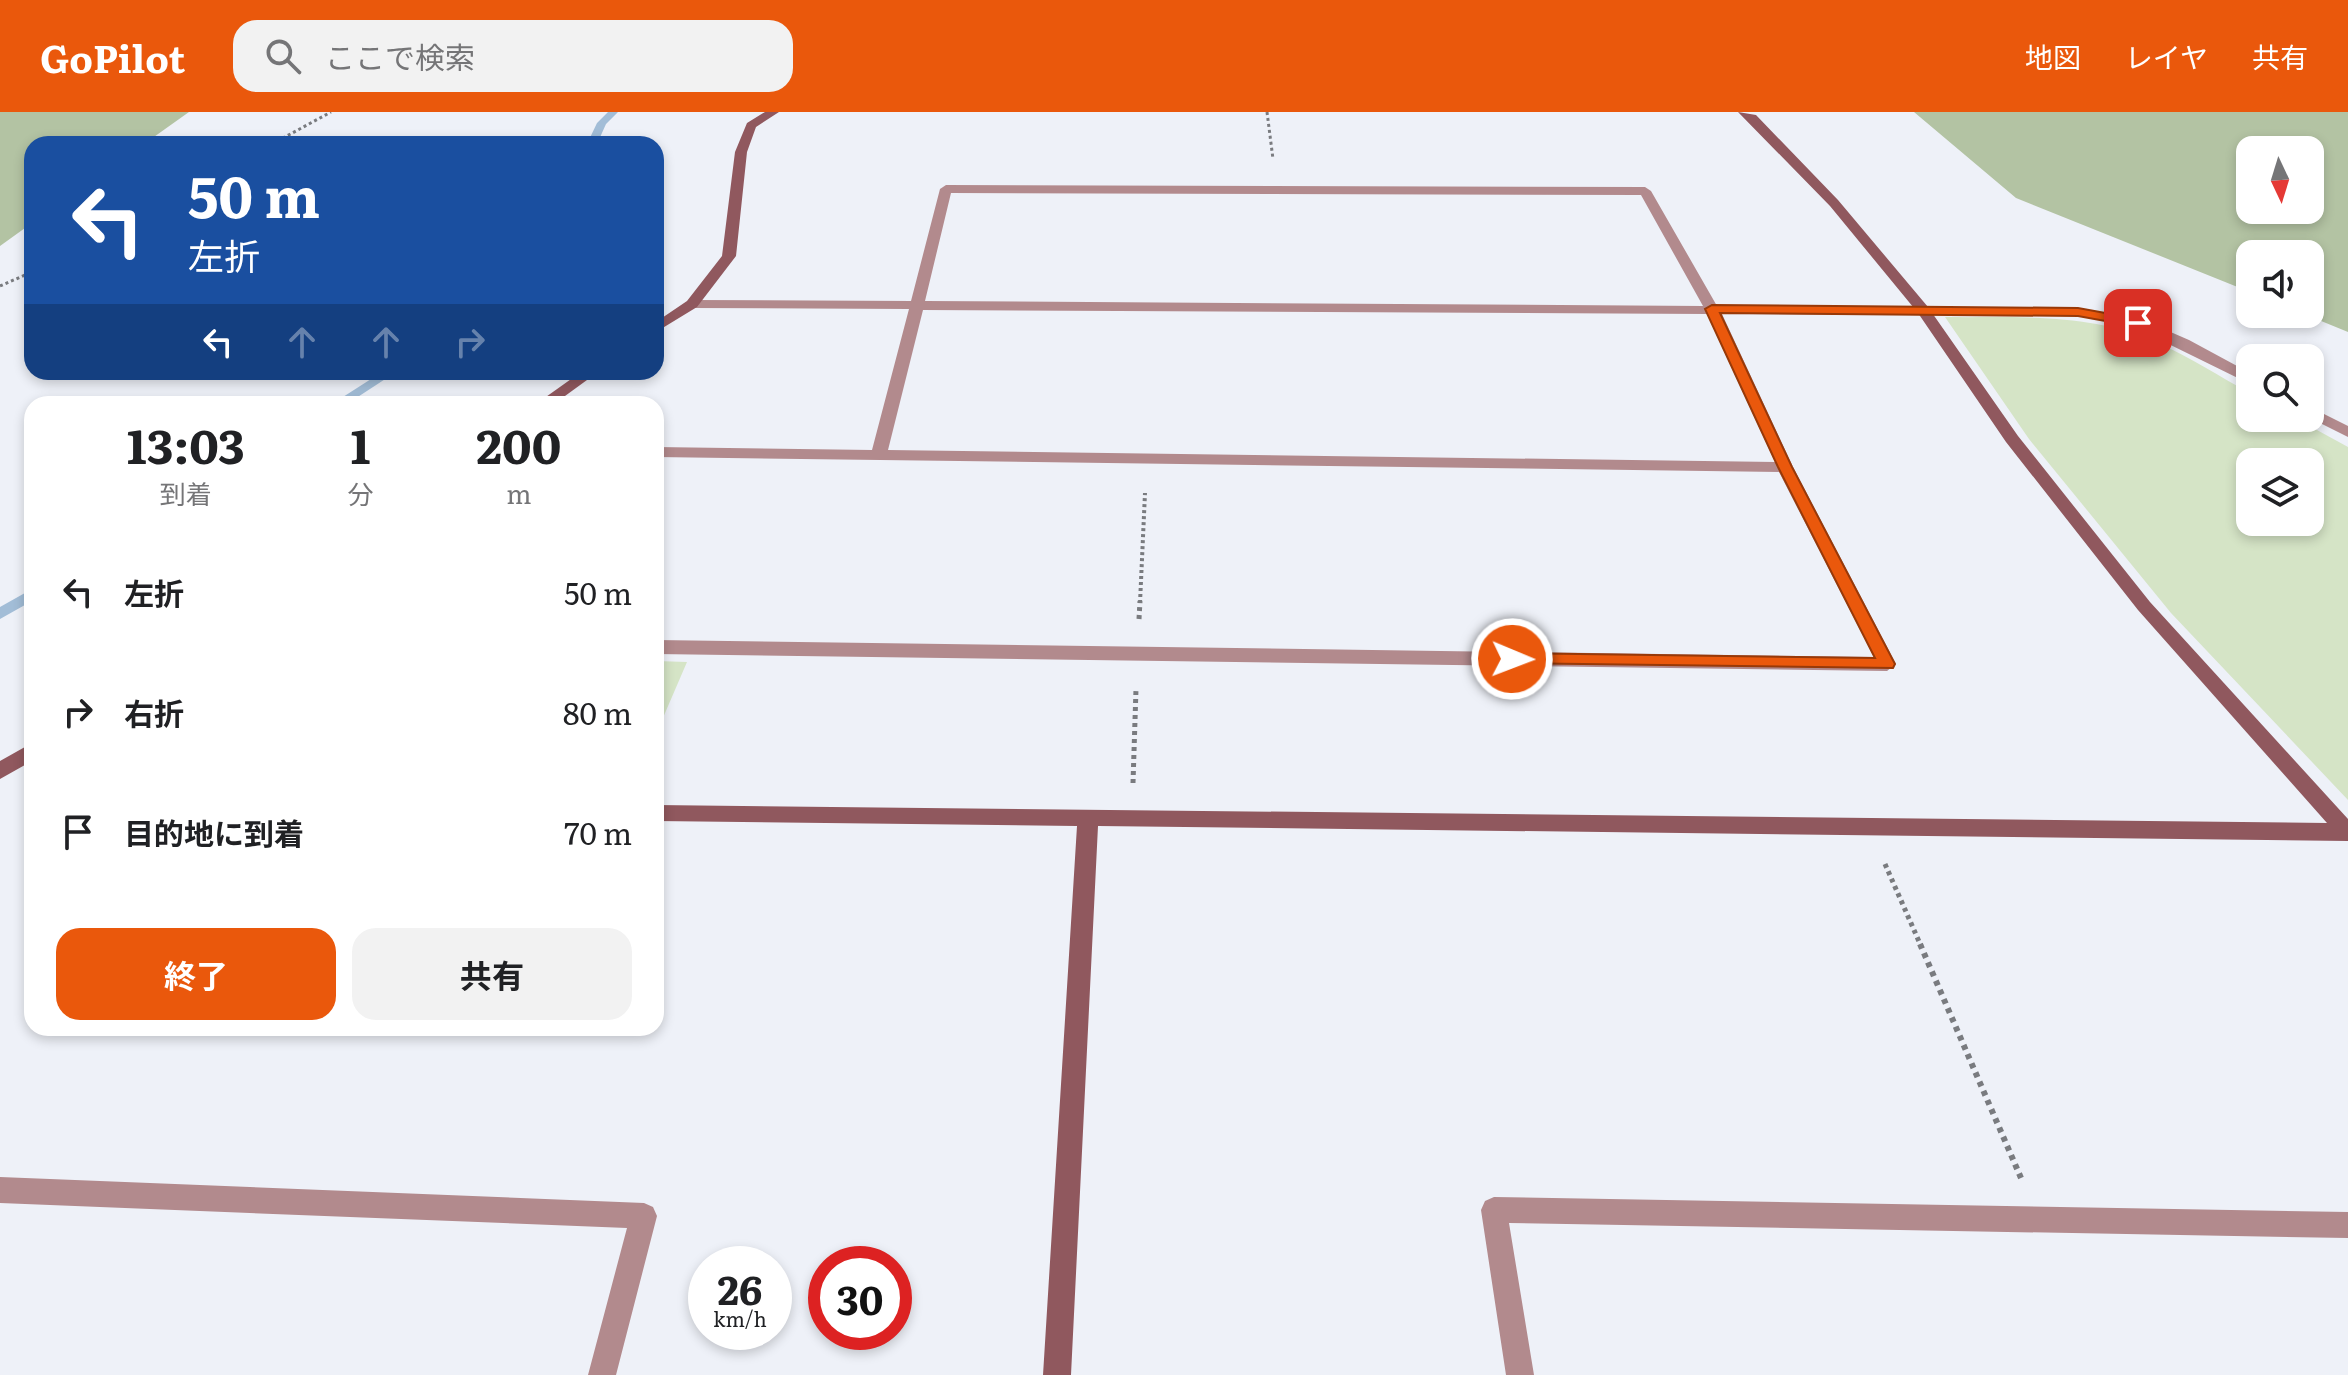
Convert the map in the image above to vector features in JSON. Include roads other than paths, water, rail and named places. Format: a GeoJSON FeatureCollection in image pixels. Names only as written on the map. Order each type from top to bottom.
{"type":"FeatureCollection","features":[{"type":"Feature","properties":{"kind":"street"},"geometry":{"type":"LineString","coordinates":[[664,323],[692,304],[729,256],[736,217],[741,152],[751,125],[773,112]]}},
{"type":"Feature","properties":{"kind":"street"},"geometry":{"type":"LineString","coordinates":[[1744,112],[1834,203],[1923,310],[2012,439],[2144,606],[2348,832]]}},
{"type":"Feature","properties":{"kind":"street"},"geometry":{"type":"LineString","coordinates":[[664,647],[1887,664],[1785,467],[1712,309],[1645,191],[946,189],[879,455]]}},
{"type":"Feature","properties":{"kind":"street"},"geometry":{"type":"LineString","coordinates":[[692,304],[2078,312],[2138,323],[2236,372]]}},
{"type":"Feature","properties":{"kind":"street"},"geometry":{"type":"LineString","coordinates":[[556,396],[579,380]]}},
{"type":"Feature","properties":{"kind":"street"},"geometry":{"type":"LineString","coordinates":[[2324,419],[2348,432]]}},
{"type":"Feature","properties":{"kind":"street"},"geometry":{"type":"LineString","coordinates":[[664,452],[1785,467]]}},
{"type":"Feature","properties":{"kind":"street"},"geometry":{"type":"LineString","coordinates":[[0,771],[24,756]]}},
{"type":"Feature","properties":{"kind":"street"},"geometry":{"type":"LineString","coordinates":[[664,813],[2348,832]]}},
{"type":"Feature","properties":{"kind":"street"},"geometry":{"type":"LineString","coordinates":[[1057,1375],[1088,820]]}},
{"type":"Feature","properties":{"kind":"street"},"geometry":{"type":"LineString","coordinates":[[0,1190],[644,1216],[602,1375]]}},
{"type":"Feature","properties":{"kind":"street"},"geometry":{"type":"LineString","coordinates":[[1520,1375],[1494,1210],[2348,1225]]}},
{"type":"Feature","properties":{"kind":"waterway"},"geometry":{"type":"LineString","coordinates":[[596,136],[602,123],[613,112]]}},
{"type":"Feature","properties":{"kind":"waterway"},"geometry":{"type":"LineString","coordinates":[[351,396],[377,380]]}},
{"type":"Feature","properties":{"kind":"waterway"},"geometry":{"type":"LineString","coordinates":[[0,614],[24,599]]}}]}
